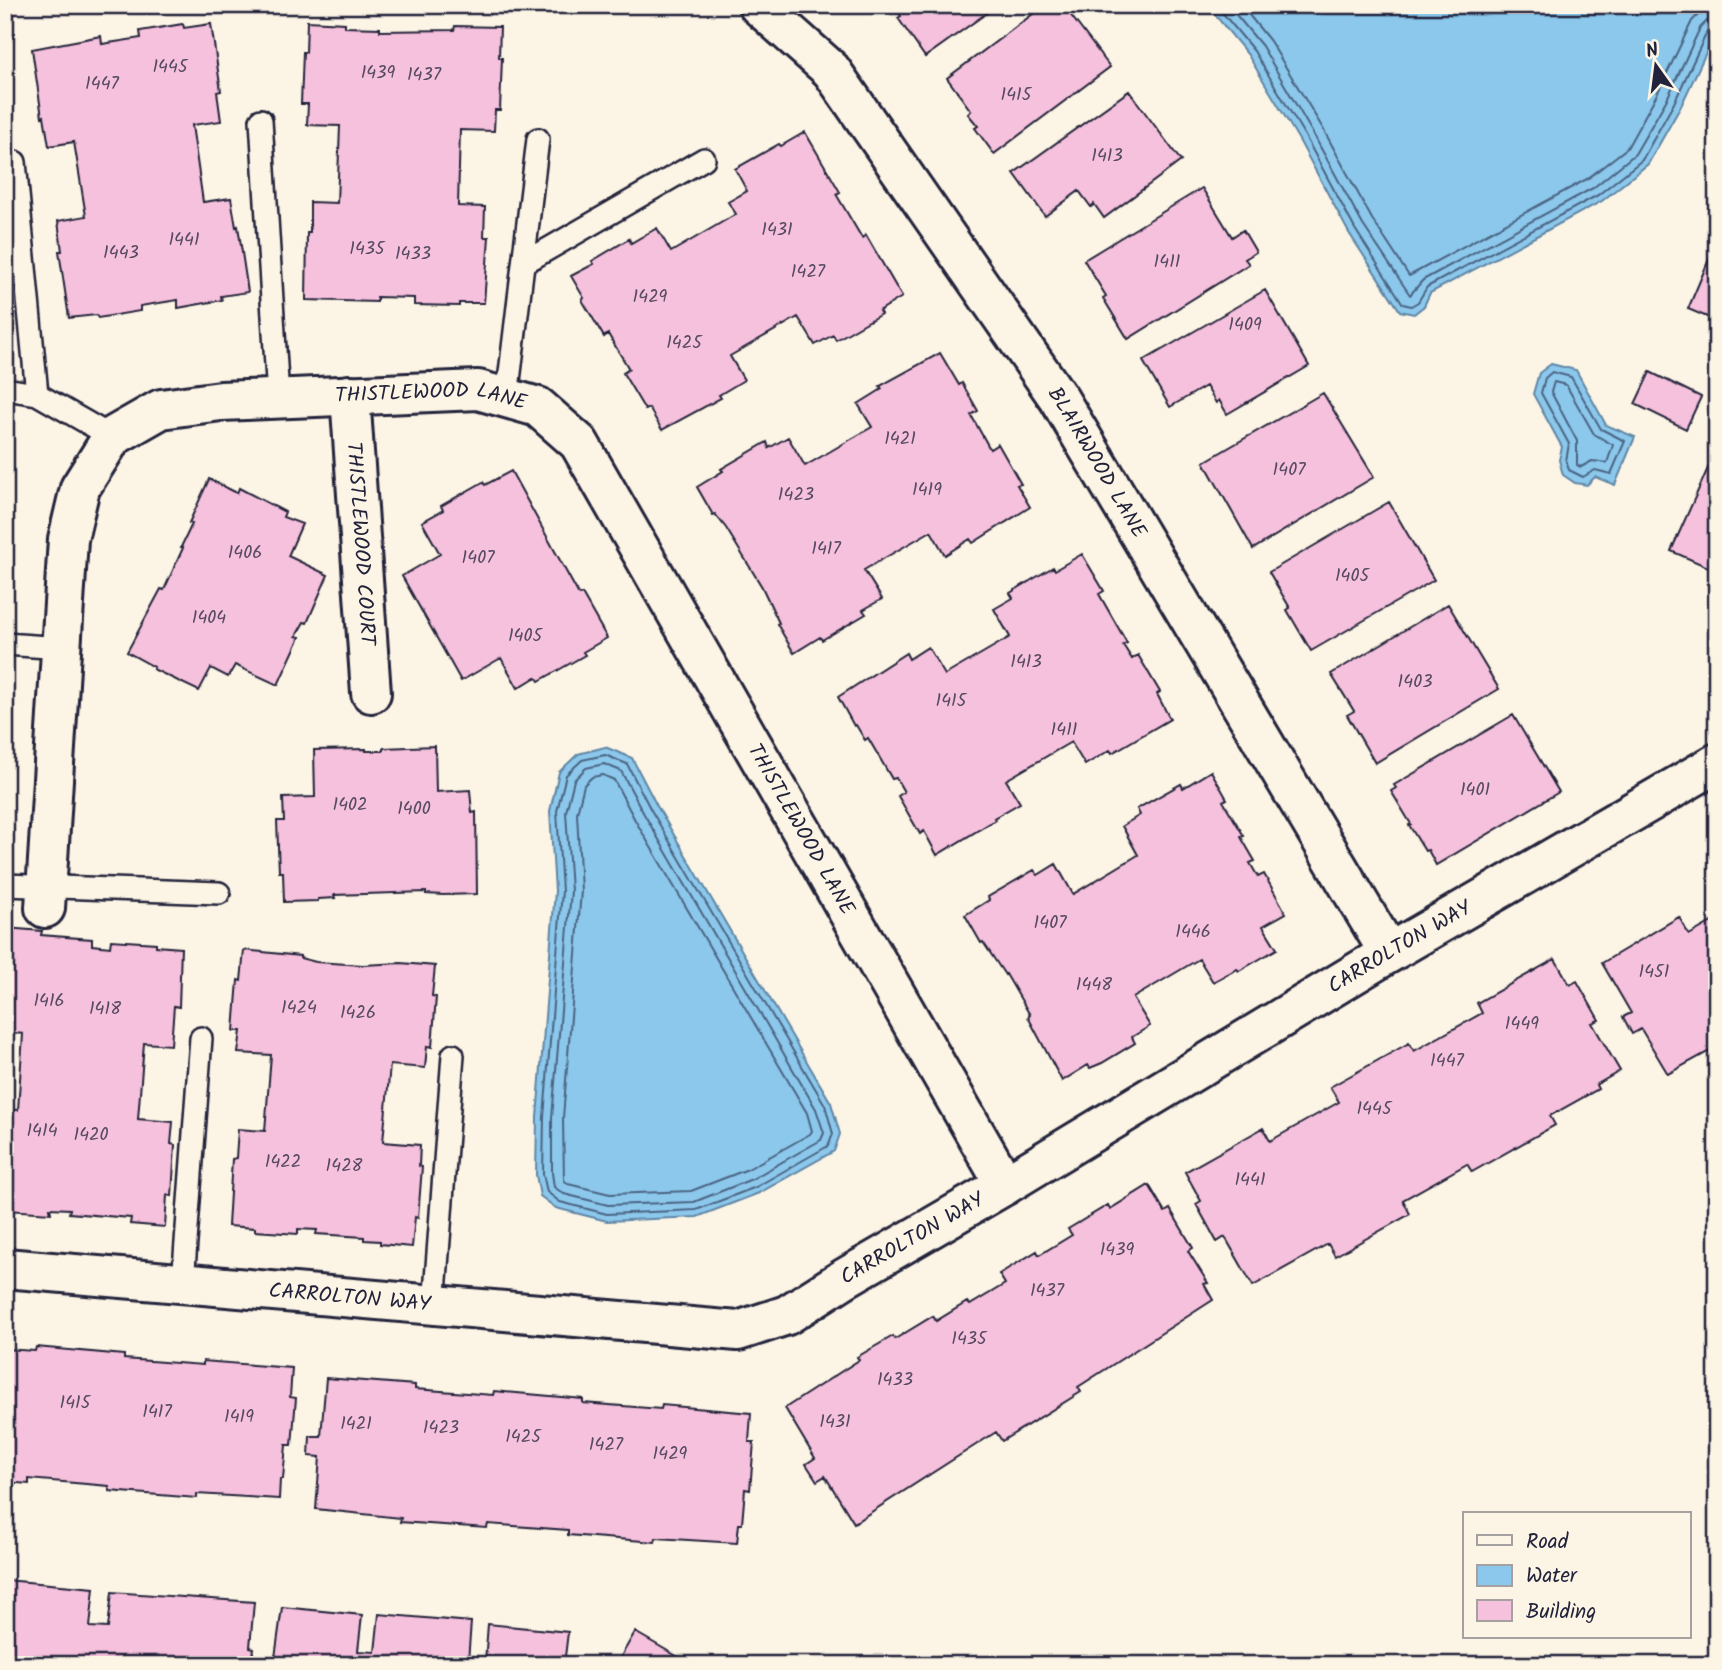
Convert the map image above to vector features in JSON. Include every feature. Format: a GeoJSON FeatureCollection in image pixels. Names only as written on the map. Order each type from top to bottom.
{"type":"FeatureCollection","features":[{"type":"Feature","properties":{"kind":"street","name":"BLAIRWOOD LANE"},"geometry":{"type":"LineString","coordinates":[[758,5],[831,70],[1059,399],[1390,953]]}},
{"type":"Feature","properties":{"kind":"street","name":"THISTLEWOOD LANE"},"geometry":{"type":"LineString","coordinates":[[45,897],[68,540],[80,488],[112,437],[161,409],[221,401],[478,390],[538,407],[579,443],[1005,1185]]}},
{"type":"Feature","properties":{"kind":"street","name":"THISTLEWOOD COURT"},"geometry":{"type":"LineString","coordinates":[[350,395],[371,693]]}},
{"type":"Feature","properties":{"kind":"street","name":"CARROLTON WAY"},"geometry":{"type":"LineString","coordinates":[[5,1268],[738,1331],[787,1315],[1390,953],[1717,763]]}},
{"type":"Feature","properties":{"kind":"lane"},"geometry":{"type":"LineString","coordinates":[[261,120],[278,398]]}},
{"type":"Feature","properties":{"kind":"lane"},"geometry":{"type":"LineString","coordinates":[[508,398],[538,139]]}},
{"type":"Feature","properties":{"kind":"lane"},"geometry":{"type":"LineString","coordinates":[[524,263],[704,159]]}},
{"type":"Feature","properties":{"kind":"lane"},"geometry":{"type":"LineString","coordinates":[[15,162],[37,394]]}},
{"type":"Feature","properties":{"kind":"lane"},"geometry":{"type":"LineString","coordinates":[[5,389],[37,394],[112,437]]}},
{"type":"Feature","properties":{"kind":"lane"},"geometry":{"type":"LineString","coordinates":[[5,644],[62,648]]}},
{"type":"Feature","properties":{"kind":"lane"},"geometry":{"type":"LineString","coordinates":[[5,885],[45,897],[219,893]]}},
{"type":"Feature","properties":{"kind":"lane"},"geometry":{"type":"LineString","coordinates":[[183,1283],[201,1038]]}},
{"type":"Feature","properties":{"kind":"lane"},"geometry":{"type":"LineString","coordinates":[[434,1306],[453,1055]]}},
{"type":"Feature","properties":{"kind":"water"},"geometry":{"type":"Polygon","coordinates":[[[1207,5],[1717,5],[1717,29],[1681,106],[1648,164],[1602,201],[1430,293],[1424,306],[1414,314],[1400,311],[1349,233],[1299,140],[1248,55],[1207,5]]]}},
{"type":"Feature","properties":{"kind":"water"},"geometry":{"type":"Polygon","coordinates":[[[1551,364],[1576,370],[1606,425],[1635,437],[1615,485],[1595,477],[1587,485],[1575,483],[1563,475],[1559,460],[1562,447],[1533,394],[1539,373],[1551,364]]]}},
{"type":"Feature","properties":{"kind":"water"},"geometry":{"type":"Polygon","coordinates":[[[605,747],[632,758],[657,806],[831,1103],[840,1134],[834,1151],[759,1193],[697,1217],[607,1221],[556,1208],[540,1196],[536,1175],[537,1117],[555,891],[550,811],[559,772],[578,754],[605,747]]]}},
{"type":"Feature","properties":{"kind":"building"},"geometry":{"type":"Polygon","coordinates":[[[893,5],[998,5],[925,57],[898,18],[901,16],[893,5]]]}},
{"type":"Feature","properties":{"kind":"building"},"geometry":{"type":"Polygon","coordinates":[[[1045,5],[1063,5],[1110,67],[994,154],[975,128],[978,126],[968,114],[971,111],[947,78],[1045,5]]]}},
{"type":"Feature","properties":{"kind":"building"},"geometry":{"type":"Polygon","coordinates":[[[307,21],[345,23],[345,27],[380,28],[380,31],[454,30],[455,26],[500,27],[500,110],[495,110],[494,131],[460,130],[458,206],[485,207],[484,237],[489,237],[484,303],[459,303],[459,306],[414,305],[414,298],[377,297],[377,302],[306,300],[310,202],[337,203],[340,126],[307,125],[308,104],[301,104],[307,21]]]}},
{"type":"Feature","properties":{"kind":"building"},"geometry":{"type":"Polygon","coordinates":[[[183,24],[184,28],[211,24],[221,91],[217,92],[221,121],[192,125],[203,202],[231,198],[248,292],[221,296],[222,300],[178,308],[178,300],[140,306],[140,311],[98,318],[96,315],[69,318],[59,251],[62,251],[58,221],[86,216],[74,142],[49,146],[32,49],[101,36],[102,44],[141,38],[140,31],[183,24]]]}},
{"type":"Feature","properties":{"kind":"building"},"geometry":{"type":"Polygon","coordinates":[[[1129,91],[1181,161],[1104,218],[1094,204],[1091,207],[1079,191],[1045,216],[1014,173],[1129,91]]]}},
{"type":"Feature","properties":{"kind":"building"},"geometry":{"type":"Polygon","coordinates":[[[805,132],[840,192],[836,194],[862,238],[866,235],[902,297],[879,311],[881,314],[836,340],[833,335],[815,345],[798,317],[730,356],[744,380],[719,395],[721,398],[662,430],[649,408],[645,410],[623,373],[629,369],[608,334],[604,337],[571,276],[594,264],[592,261],[629,239],[631,243],[657,228],[671,252],[736,214],[728,202],[747,191],[735,169],[805,132]]]}},
{"type":"Feature","properties":{"kind":"building"},"geometry":{"type":"Polygon","coordinates":[[[1202,188],[1232,237],[1243,230],[1256,252],[1245,259],[1249,264],[1128,339],[1084,260],[1202,188]]]}},
{"type":"Feature","properties":{"kind":"building"},"geometry":{"type":"Polygon","coordinates":[[[1715,245],[1717,324],[1712,322],[1712,319],[1688,309],[1715,245]]]}},
{"type":"Feature","properties":{"kind":"building"},"geometry":{"type":"Polygon","coordinates":[[[1265,290],[1309,366],[1227,414],[1219,400],[1216,403],[1206,386],[1170,407],[1143,361],[1265,290]]]}},
{"type":"Feature","properties":{"kind":"building"},"geometry":{"type":"Polygon","coordinates":[[[940,353],[978,411],[971,415],[990,449],[998,444],[1021,484],[1017,485],[1030,507],[973,543],[970,539],[945,555],[931,531],[864,570],[882,599],[863,610],[866,614],[794,653],[777,624],[779,623],[762,587],[697,487],[723,471],[721,469],[767,442],[769,448],[788,437],[805,466],[872,427],[858,404],[882,389],[880,386],[940,353]]]}},
{"type":"Feature","properties":{"kind":"building"},"geometry":{"type":"Polygon","coordinates":[[[1650,372],[1701,397],[1686,429],[1635,404],[1650,372]]]}},
{"type":"Feature","properties":{"kind":"building"},"geometry":{"type":"Polygon","coordinates":[[[1323,393],[1374,477],[1253,549],[1204,462],[1323,393]]]}},
{"type":"Feature","properties":{"kind":"building"},"geometry":{"type":"Polygon","coordinates":[[[5,426],[11,426],[9,495],[5,495],[5,426]]]}},
{"type":"Feature","properties":{"kind":"building"},"geometry":{"type":"Polygon","coordinates":[[[1717,448],[1717,571],[1671,551],[1717,448]]]}},
{"type":"Feature","properties":{"kind":"building"},"geometry":{"type":"Polygon","coordinates":[[[511,471],[579,595],[582,594],[607,638],[583,652],[585,655],[539,681],[536,677],[518,688],[501,658],[461,681],[402,576],[440,554],[422,522],[443,510],[441,506],[483,482],[485,485],[511,471]]]}},
{"type":"Feature","properties":{"kind":"building"},"geometry":{"type":"Polygon","coordinates":[[[209,479],[237,493],[239,488],[285,512],[283,517],[302,524],[288,556],[328,575],[307,623],[304,622],[296,636],[300,637],[278,685],[235,665],[228,677],[211,668],[199,691],[153,669],[154,667],[127,652],[161,589],[164,590],[209,479]]]}},
{"type":"Feature","properties":{"kind":"building"},"geometry":{"type":"Polygon","coordinates":[[[1389,502],[1434,580],[1311,651],[1269,572],[1389,502]]]}},
{"type":"Feature","properties":{"kind":"building"},"geometry":{"type":"Polygon","coordinates":[[[1082,554],[1104,591],[1099,594],[1127,643],[1123,645],[1132,659],[1138,655],[1160,692],[1157,694],[1170,719],[1112,753],[1110,750],[1085,765],[1071,742],[1006,780],[1020,803],[937,855],[924,831],[920,834],[898,796],[904,792],[896,778],[892,779],[868,738],[865,740],[856,725],[854,726],[838,697],[906,653],[909,659],[928,647],[945,675],[1010,637],[994,609],[1013,598],[1010,593],[1053,567],[1055,570],[1082,554]]]}},
{"type":"Feature","properties":{"kind":"building"},"geometry":{"type":"Polygon","coordinates":[[[1448,604],[1499,689],[1375,763],[1347,715],[1354,711],[1331,674],[1448,604]]]}},
{"type":"Feature","properties":{"kind":"building"},"geometry":{"type":"Polygon","coordinates":[[[1513,715],[1559,792],[1436,865],[1409,825],[1411,824],[1391,791],[1396,788],[1394,785],[1513,715]]]}},
{"type":"Feature","properties":{"kind":"building"},"geometry":{"type":"Polygon","coordinates":[[[435,746],[436,792],[470,790],[472,813],[476,812],[477,894],[443,895],[426,892],[334,895],[335,898],[318,901],[284,902],[283,872],[279,872],[277,821],[284,821],[283,798],[315,797],[314,750],[383,751],[383,748],[435,746]]]}},
{"type":"Feature","properties":{"kind":"building"},"geometry":{"type":"Polygon","coordinates":[[[1211,771],[1227,799],[1223,801],[1255,861],[1250,863],[1258,877],[1264,874],[1286,913],[1263,926],[1277,949],[1239,971],[1237,969],[1213,982],[1199,959],[1133,998],[1150,1026],[1132,1037],[1135,1043],[1102,1063],[1090,1068],[1088,1065],[1062,1081],[1028,1017],[1030,1015],[1006,974],[983,942],[981,943],[965,915],[989,900],[988,897],[1034,870],[1038,875],[1056,864],[1073,894],[1138,855],[1122,826],[1140,815],[1137,809],[1181,784],[1183,788],[1211,771]]]}},
{"type":"Feature","properties":{"kind":"building"},"geometry":{"type":"Polygon","coordinates":[[[1679,917],[1689,935],[1717,919],[1717,1047],[1668,1074],[1641,1029],[1632,1034],[1623,1017],[1631,1013],[1602,963],[1679,917]]]}},
{"type":"Feature","properties":{"kind":"building"},"geometry":{"type":"Polygon","coordinates":[[[5,928],[42,931],[41,935],[92,939],[92,945],[110,947],[111,940],[156,943],[156,946],[181,948],[179,1007],[174,1006],[171,1045],[144,1043],[138,1119],[173,1122],[171,1144],[175,1145],[172,1196],[167,1195],[165,1227],[130,1224],[131,1218],[69,1213],[70,1209],[50,1208],[51,1213],[7,1210],[5,1109],[18,1110],[23,1034],[5,1032],[5,928]]]}},
{"type":"Feature","properties":{"kind":"building"},"geometry":{"type":"Polygon","coordinates":[[[244,950],[300,956],[316,962],[435,966],[432,996],[436,997],[432,1047],[427,1046],[425,1068],[390,1065],[383,1142],[420,1145],[419,1166],[422,1167],[418,1218],[415,1217],[412,1247],[380,1244],[380,1241],[364,1240],[364,1237],[316,1234],[317,1230],[298,1229],[298,1234],[228,1226],[232,1159],[236,1158],[238,1129],[265,1131],[271,1055],[238,1053],[241,1031],[234,1031],[238,980],[241,981],[244,950]]]}},
{"type":"Feature","properties":{"kind":"building"},"geometry":{"type":"Polygon","coordinates":[[[1555,959],[1570,985],[1577,981],[1599,1020],[1592,1023],[1620,1071],[1596,1085],[1598,1089],[1550,1116],[1555,1125],[1472,1172],[1467,1164],[1403,1200],[1410,1214],[1335,1256],[1328,1244],[1253,1286],[1225,1237],[1217,1242],[1196,1204],[1201,1201],[1185,1172],[1263,1128],[1270,1141],[1339,1102],[1330,1087],[1409,1043],[1414,1051],[1482,1013],[1477,1003],[1555,959]]]}},
{"type":"Feature","properties":{"kind":"building"},"geometry":{"type":"Polygon","coordinates":[[[1149,1185],[1165,1212],[1170,1209],[1193,1248],[1188,1251],[1208,1283],[1204,1284],[1213,1300],[1078,1387],[1081,1392],[1002,1441],[996,1432],[854,1523],[825,1476],[817,1481],[806,1464],[815,1458],[785,1408],[859,1360],[857,1357],[893,1336],[895,1339],[933,1316],[936,1321],[1005,1284],[999,1274],[1037,1251],[1039,1255],[1072,1235],[1068,1229],[1108,1205],[1110,1209],[1149,1185]]]}},
{"type":"Feature","properties":{"kind":"building"},"geometry":{"type":"Polygon","coordinates":[[[36,1347],[124,1355],[124,1359],[203,1365],[203,1361],[292,1368],[290,1397],[296,1398],[292,1445],[286,1445],[279,1499],[197,1494],[197,1498],[109,1491],[109,1486],[29,1479],[29,1484],[5,1482],[5,1349],[35,1351],[36,1347]]]}},
{"type":"Feature","properties":{"kind":"building"},"geometry":{"type":"Polygon","coordinates":[[[326,1378],[415,1385],[415,1389],[493,1395],[494,1391],[583,1399],[583,1403],[661,1409],[662,1405],[751,1413],[749,1442],[754,1442],[750,1490],[745,1489],[742,1524],[739,1524],[737,1543],[656,1538],[655,1542],[568,1535],[568,1530],[488,1524],[487,1528],[400,1522],[401,1518],[316,1509],[320,1457],[309,1456],[310,1436],[321,1436],[326,1378]]]}},
{"type":"Feature","properties":{"kind":"building"},"geometry":{"type":"Polygon","coordinates":[[[5,1580],[94,1588],[90,1627],[108,1628],[112,1592],[254,1602],[250,1647],[254,1648],[252,1665],[5,1665],[5,1580]]]}},
{"type":"Feature","properties":{"kind":"building"},"geometry":{"type":"Polygon","coordinates":[[[282,1607],[362,1615],[358,1651],[375,1652],[379,1614],[471,1622],[468,1661],[485,1662],[488,1624],[568,1632],[564,1665],[274,1665],[282,1607]]]}},
{"type":"Feature","properties":{"kind":"building"},"geometry":{"type":"Polygon","coordinates":[[[635,1632],[692,1665],[616,1665],[635,1632]]]}}]}
